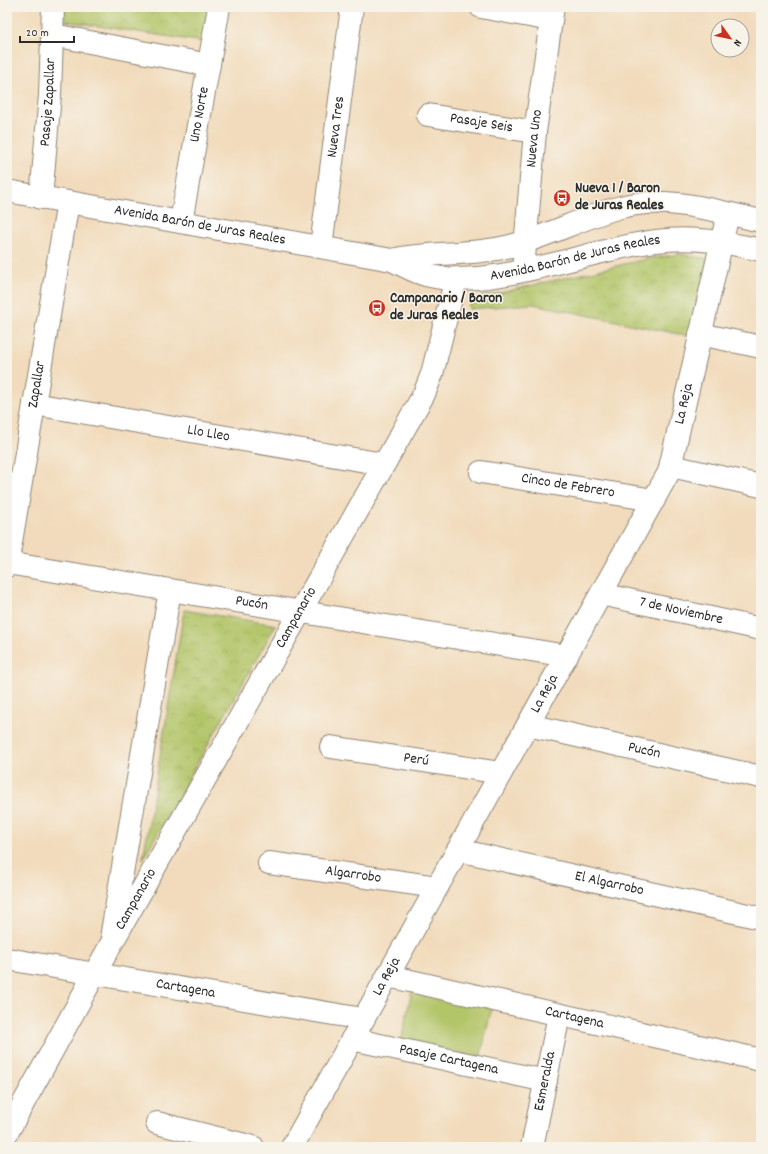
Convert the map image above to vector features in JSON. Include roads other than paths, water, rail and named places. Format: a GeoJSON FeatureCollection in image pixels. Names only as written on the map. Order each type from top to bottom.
{"type":"FeatureCollection","features":[{"type":"Feature","properties":{"kind":"street","name":"Pasaje Zapallar"},"geometry":{"type":"LineString","coordinates":[[41,198],[50,95],[53,7]]}},
{"type":"Feature","properties":{"kind":"street","name":"Uno Norte"},"geometry":{"type":"LineString","coordinates":[[181,222],[219,7]]}},
{"type":"Feature","properties":{"kind":"street","name":"Nueva Tres"},"geometry":{"type":"LineString","coordinates":[[322,247],[352,7]]}},
{"type":"Feature","properties":{"kind":"street"},"geometry":{"type":"LineString","coordinates":[[481,7],[552,14]]}},
{"type":"Feature","properties":{"kind":"street","name":"Nueva Uno"},"geometry":{"type":"LineString","coordinates":[[523,270],[536,132],[552,14]]}},
{"type":"Feature","properties":{"kind":"street"},"geometry":{"type":"LineString","coordinates":[[52,35],[209,65]]}},
{"type":"Feature","properties":{"kind":"street","name":"Pasaje Seis"},"geometry":{"type":"LineString","coordinates":[[428,115],[536,132]]}},
{"type":"Feature","properties":{"kind":"street","name":"Avenida Barón de Juras Reales"},"geometry":{"type":"LineString","coordinates":[[7,192],[392,260],[426,275],[456,278],[477,277],[523,270],[616,248],[654,241],[694,239],[721,242],[761,250]]}},
{"type":"Feature","properties":{"kind":"street","name":"Zapallar"},"geometry":{"type":"LineString","coordinates":[[7,564],[68,202]]}},
{"type":"Feature","properties":{"kind":"street","name":"Avenida Barón de Juras Reales"},"geometry":{"type":"LineString","coordinates":[[392,260],[424,254],[483,251],[526,242],[622,207],[650,202],[678,204],[761,221]]}},
{"type":"Feature","properties":{"kind":"street","name":"La Reja"},"geometry":{"type":"LineString","coordinates":[[292,1147],[654,500],[671,466],[728,214]]}},
{"type":"Feature","properties":{"kind":"street","name":"Campanario"},"geometry":{"type":"LineString","coordinates":[[7,1133],[96,974],[110,946],[428,384],[456,278]]}},
{"type":"Feature","properties":{"kind":"street"},"geometry":{"type":"LineString","coordinates":[[700,334],[761,348]]}},
{"type":"Feature","properties":{"kind":"street","name":"Llo Lleo"},"geometry":{"type":"LineString","coordinates":[[34,404],[383,464]]}},
{"type":"Feature","properties":{"kind":"street"},"geometry":{"type":"LineString","coordinates":[[671,466],[761,486]]}},
{"type":"Feature","properties":{"kind":"street","name":"Cinco de Febrero"},"geometry":{"type":"LineString","coordinates":[[481,472],[654,500]]}},
{"type":"Feature","properties":{"kind":"street","name":"Pucón"},"geometry":{"type":"LineString","coordinates":[[7,564],[567,656]]}},
{"type":"Feature","properties":{"kind":"street","name":"Campanario"},"geometry":{"type":"LineString","coordinates":[[110,946],[170,590]]}},
{"type":"Feature","properties":{"kind":"street","name":"7 de Noviembre"},"geometry":{"type":"LineString","coordinates":[[601,594],[761,629]]}},
{"type":"Feature","properties":{"kind":"street","name":"Pucón"},"geometry":{"type":"LineString","coordinates":[[528,725],[761,777]]}},
{"type":"Feature","properties":{"kind":"street","name":"Perú"},"geometry":{"type":"LineString","coordinates":[[330,747],[501,774]]}},
{"type":"Feature","properties":{"kind":"street","name":"El Algarrobo"},"geometry":{"type":"LineString","coordinates":[[458,850],[761,918]]}},
{"type":"Feature","properties":{"kind":"street","name":"Algarrobo"},"geometry":{"type":"LineString","coordinates":[[269,863],[437,887]]}},
{"type":"Feature","properties":{"kind":"street","name":"Cartagena"},"geometry":{"type":"LineString","coordinates":[[7,959],[363,1019]]}},
{"type":"Feature","properties":{"kind":"street","name":"Cartagena"},"geometry":{"type":"LineString","coordinates":[[388,976],[761,1060]]}},
{"type":"Feature","properties":{"kind":"street","name":"Esmeralda"},"geometry":{"type":"LineString","coordinates":[[532,1147],[559,1015]]}},
{"type":"Feature","properties":{"kind":"street","name":"Pasaje Cartagena"},"geometry":{"type":"LineString","coordinates":[[352,1040],[546,1081]]}},
{"type":"Feature","properties":{"kind":"street"},"geometry":{"type":"LineString","coordinates":[[157,1123],[253,1147]]}},
{"type":"Feature","properties":{"kind":"place","name":"Nueva 1 / Baron de Juras Reales"},"geometry":{"type":"Point","coordinates":[562,198]}},
{"type":"Feature","properties":{"kind":"place","name":"Campanario / Baron de Juras Reales"},"geometry":{"type":"Point","coordinates":[377,308]}}]}
